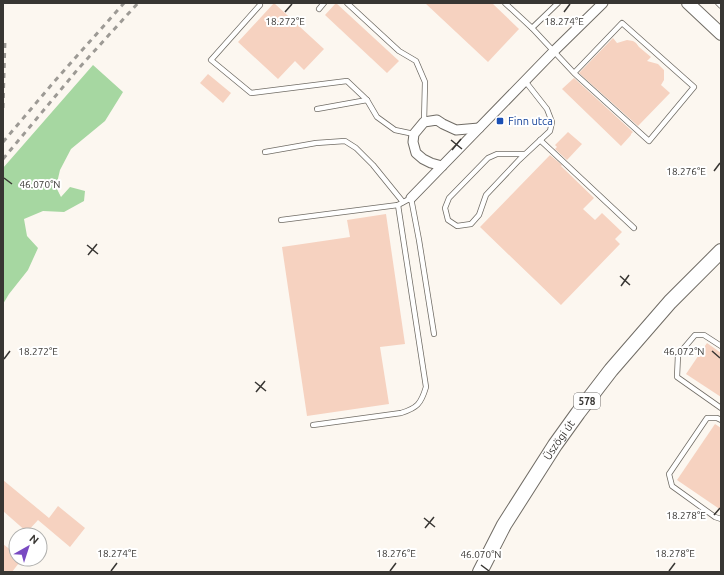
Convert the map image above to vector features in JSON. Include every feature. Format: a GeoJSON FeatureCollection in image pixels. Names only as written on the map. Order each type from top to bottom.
{"type":"FeatureCollection","features":[{"type":"Feature","properties":{"kind":"main road","name":"Üszögi út"},"geometry":{"type":"LineString","coordinates":[[480,572],[504,525],[554,445],[578,413],[611,370],[666,307],[721,251]]}},
{"type":"Feature","properties":{"kind":"street"},"geometry":{"type":"LineString","coordinates":[[407,200],[602,3]]}},
{"type":"Feature","properties":{"kind":"street"},"geometry":{"type":"LineString","coordinates":[[688,3],[721,34]]}},
{"type":"Feature","properties":{"kind":"street"},"geometry":{"type":"LineString","coordinates":[[442,166],[423,159],[416,153],[413,142],[414,134],[424,122],[438,120],[456,130],[479,128]]}},
{"type":"Feature","properties":{"kind":"lane"},"geometry":{"type":"LineString","coordinates":[[319,8],[324,3]]}},
{"type":"Feature","properties":{"kind":"lane"},"geometry":{"type":"LineString","coordinates":[[347,3],[399,51],[416,61],[425,82],[424,122]]}},
{"type":"Feature","properties":{"kind":"lane"},"geometry":{"type":"LineString","coordinates":[[506,3],[532,28],[574,73],[649,141],[694,87],[622,23],[574,73]]}},
{"type":"Feature","properties":{"kind":"lane"},"geometry":{"type":"LineString","coordinates":[[532,28],[558,3]]}},
{"type":"Feature","properties":{"kind":"lane"},"geometry":{"type":"LineString","coordinates":[[718,3],[721,6]]}},
{"type":"Feature","properties":{"kind":"lane"},"geometry":{"type":"LineString","coordinates":[[260,5],[211,60],[250,93],[347,81],[367,100],[377,117],[395,130],[414,134]]}},
{"type":"Feature","properties":{"kind":"lane"},"geometry":{"type":"LineString","coordinates":[[525,81],[547,109],[552,122],[550,130],[486,195],[479,215],[471,224],[457,226],[448,220],[445,208],[449,198],[488,158],[497,154],[525,154]]}},
{"type":"Feature","properties":{"kind":"lane"},"geometry":{"type":"LineString","coordinates":[[317,109],[367,100]]}},
{"type":"Feature","properties":{"kind":"lane"},"geometry":{"type":"LineString","coordinates":[[540,140],[634,228]]}},
{"type":"Feature","properties":{"kind":"lane"},"geometry":{"type":"LineString","coordinates":[[265,152],[316,143],[345,141],[356,148],[407,200],[419,240],[434,334]]}},
{"type":"Feature","properties":{"kind":"lane"},"geometry":{"type":"LineString","coordinates":[[281,220],[398,205],[407,200]]}},
{"type":"Feature","properties":{"kind":"lane"},"geometry":{"type":"LineString","coordinates":[[313,425],[401,413],[412,410],[420,402],[423,396],[426,387],[398,205]]}},
{"type":"Feature","properties":{"kind":"lane"},"geometry":{"type":"LineString","coordinates":[[721,346],[704,335],[695,335],[678,355],[678,377],[721,408]]}},
{"type":"Feature","properties":{"kind":"lane"},"geometry":{"type":"LineString","coordinates":[[721,420],[717,418],[707,418],[669,474],[672,486],[721,519]]}},
{"type":"Feature","properties":{"kind":"green space"},"geometry":{"type":"Polygon","coordinates":[[[93,65],[123,92],[105,121],[71,149],[60,170],[56,187],[61,197],[70,187],[85,191],[84,201],[64,212],[43,211],[24,219],[27,236],[38,248],[28,270],[3,304],[3,168],[93,65]]]}},
{"type":"Feature","properties":{"kind":"building"},"geometry":{"type":"Polygon","coordinates":[[[274,3],[324,49],[304,70],[295,61],[278,79],[238,42],[274,3]]]}},
{"type":"Feature","properties":{"kind":"building"},"geometry":{"type":"Polygon","coordinates":[[[336,3],[399,61],[387,73],[325,15],[336,3]]]}},
{"type":"Feature","properties":{"kind":"building"},"geometry":{"type":"Polygon","coordinates":[[[425,3],[492,3],[519,29],[488,62],[425,3]]]}},
{"type":"Feature","properties":{"kind":"building"},"geometry":{"type":"Polygon","coordinates":[[[613,38],[617,43],[627,40],[633,41],[651,57],[647,61],[658,64],[664,70],[664,80],[661,85],[670,93],[638,126],[579,73],[613,38]]]}},
{"type":"Feature","properties":{"kind":"building"},"geometry":{"type":"Polygon","coordinates":[[[208,74],[231,93],[223,103],[200,83],[208,74]]]}},
{"type":"Feature","properties":{"kind":"building"},"geometry":{"type":"Polygon","coordinates":[[[574,78],[633,132],[621,146],[562,89],[574,78]]]}},
{"type":"Feature","properties":{"kind":"building"},"geometry":{"type":"Polygon","coordinates":[[[568,132],[582,144],[567,160],[555,149],[557,147],[555,145],[568,132]]]}},
{"type":"Feature","properties":{"kind":"building"},"geometry":{"type":"Polygon","coordinates":[[[550,155],[562,165],[561,166],[594,198],[583,209],[595,220],[602,213],[622,232],[615,239],[620,244],[561,305],[480,227],[550,155]]]}},
{"type":"Feature","properties":{"kind":"building"},"geometry":{"type":"Polygon","coordinates":[[[386,214],[405,344],[380,347],[389,404],[307,416],[282,247],[350,237],[347,220],[386,214]]]}},
{"type":"Feature","properties":{"kind":"building"},"geometry":{"type":"Polygon","coordinates":[[[707,343],[721,353],[721,397],[686,374],[707,343]]]}},
{"type":"Feature","properties":{"kind":"building"},"geometry":{"type":"Polygon","coordinates":[[[715,424],[721,428],[721,510],[677,480],[715,424]]]}},
{"type":"Feature","properties":{"kind":"building"},"geometry":{"type":"Polygon","coordinates":[[[3,480],[49,518],[58,506],[85,528],[70,547],[38,520],[32,527],[21,527],[3,511],[3,480]]]}},
{"type":"Feature","properties":{"kind":"building"},"geometry":{"type":"Polygon","coordinates":[[[3,544],[8,548],[8,567],[16,567],[12,572],[3,572],[3,544]]]}},
{"type":"Feature","properties":{"kind":"railway"},"geometry":{"type":"LineString","coordinates":[[3,142],[124,3]]}},
{"type":"Feature","properties":{"kind":"railway"},"geometry":{"type":"LineString","coordinates":[[3,159],[78,69],[138,3]]}},
{"type":"Feature","properties":{"kind":"railway"},"geometry":{"type":"LineString","coordinates":[[3,108],[5,40]]}},
{"type":"Feature","properties":{"kind":"place","name":"Finn utca"},"geometry":{"type":"Point","coordinates":[500,121]}}]}
